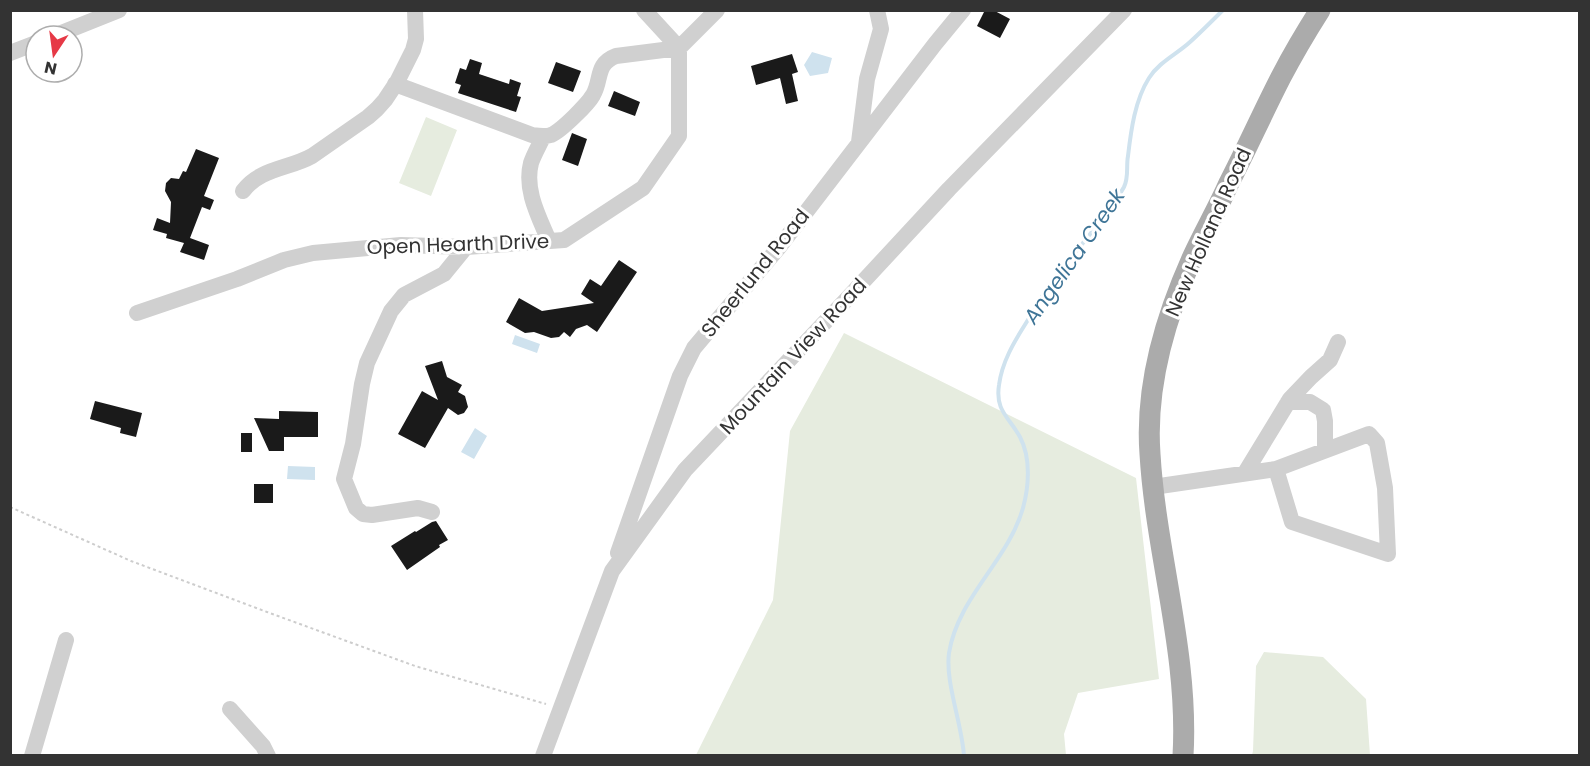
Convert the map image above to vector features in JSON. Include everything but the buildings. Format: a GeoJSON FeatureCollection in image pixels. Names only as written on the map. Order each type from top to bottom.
{"type":"FeatureCollection","features":[{"type":"Feature","properties":{"kind":"main road","name":"New Holland Road"},"geometry":{"type":"LineString","coordinates":[[1183,756],[1179,651],[1149,451],[1151,403],[1156,364],[1172,306],[1193,256],[1281,78],[1320,10]]}},
{"type":"Feature","properties":{"kind":"street"},"geometry":{"type":"LineString","coordinates":[[84,24],[119,10]]}},
{"type":"Feature","properties":{"kind":"street"},"geometry":{"type":"LineString","coordinates":[[243,191],[256,177],[302,161],[352,129],[377,109],[395,84],[413,50],[416,39],[415,10]]}},
{"type":"Feature","properties":{"kind":"street"},"geometry":{"type":"LineString","coordinates":[[644,10],[679,48]]}},
{"type":"Feature","properties":{"kind":"street"},"geometry":{"type":"LineString","coordinates":[[395,84],[532,135],[543,137],[553,134],[584,107],[594,94],[603,64],[608,59],[679,48],[717,10]]}},
{"type":"Feature","properties":{"kind":"street"},"geometry":{"type":"LineString","coordinates":[[858,143],[867,79],[881,29],[877,10]]}},
{"type":"Feature","properties":{"kind":"street","name":"Sheerlund Road"},"geometry":{"type":"LineString","coordinates":[[612,571],[680,376],[694,348],[780,246],[934,44],[963,10]]}},
{"type":"Feature","properties":{"kind":"street","name":"Mountain View Road"},"geometry":{"type":"LineString","coordinates":[[543,756],[612,571],[685,470],[949,189],[1124,10]]}},
{"type":"Feature","properties":{"kind":"street","name":"Open Hearth Drive"},"geometry":{"type":"LineString","coordinates":[[137,314],[285,260],[313,253],[400,245],[466,247],[564,240],[643,188],[679,136],[679,48]]}},
{"type":"Feature","properties":{"kind":"street"},"geometry":{"type":"LineString","coordinates":[[543,137],[531,165],[530,183],[532,201],[549,241]]}},
{"type":"Feature","properties":{"kind":"street"},"geometry":{"type":"LineString","coordinates":[[432,512],[418,508],[372,515],[363,514],[356,508],[344,479],[353,444],[367,363],[391,311],[404,295],[444,274],[466,247]]}},
{"type":"Feature","properties":{"kind":"street"},"geometry":{"type":"LineString","coordinates":[[1245,474],[1288,402],[1330,360],[1338,342]]}},
{"type":"Feature","properties":{"kind":"street"},"geometry":{"type":"LineString","coordinates":[[1288,402],[1310,402],[1323,410],[1325,450]]}},
{"type":"Feature","properties":{"kind":"street"},"geometry":{"type":"LineString","coordinates":[[1153,487],[1276,469],[1369,434],[1377,443],[1385,488],[1388,554],[1292,522],[1276,469]]}},
{"type":"Feature","properties":{"kind":"street"},"geometry":{"type":"LineString","coordinates":[[32,756],[66,640]]}},
{"type":"Feature","properties":{"kind":"street"},"geometry":{"type":"LineString","coordinates":[[230,709],[263,746],[268,756]]}},
{"type":"Feature","properties":{"kind":"path"},"geometry":{"type":"LineString","coordinates":[[10,507],[131,561],[415,666],[561,708]]}},
{"type":"Feature","properties":{"kind":"shaded area"},"geometry":{"type":"Polygon","coordinates":[[[426,117],[457,130],[431,196],[399,183],[426,117]]]}},
{"type":"Feature","properties":{"kind":"shaded area"},"geometry":{"type":"Polygon","coordinates":[[[844,333],[1136,478],[1159,679],[1078,693],[1064,734],[1066,755],[696,755],[773,600],[790,431],[844,333]]]}},
{"type":"Feature","properties":{"kind":"shaded area"},"geometry":{"type":"Polygon","coordinates":[[[1264,652],[1323,657],[1366,699],[1370,755],[1252,755],[1256,666],[1264,652]]]}},
{"type":"Feature","properties":{"kind":"water"},"geometry":{"type":"Polygon","coordinates":[[[812,52],[832,58],[828,73],[810,76],[804,65],[812,52]]]}},
{"type":"Feature","properties":{"kind":"water"},"geometry":{"type":"Polygon","coordinates":[[[515,335],[540,344],[537,353],[512,344],[515,335]]]}},
{"type":"Feature","properties":{"kind":"water"},"geometry":{"type":"Polygon","coordinates":[[[475,428],[487,436],[474,459],[461,452],[475,428]]]}},
{"type":"Feature","properties":{"kind":"water"},"geometry":{"type":"Polygon","coordinates":[[[288,466],[315,467],[315,480],[287,479],[288,466]]]}},
{"type":"Feature","properties":{"kind":"waterway","name":"Angelica Creek"},"geometry":{"type":"LineString","coordinates":[[964,756],[949,677],[949,653],[962,614],[1016,527],[1027,491],[1027,463],[1024,445],[999,401],[999,385],[1003,368],[1013,345],[1044,294],[1124,187],[1134,116],[1149,78],[1158,67],[1190,42],[1223,10]]}}]}
